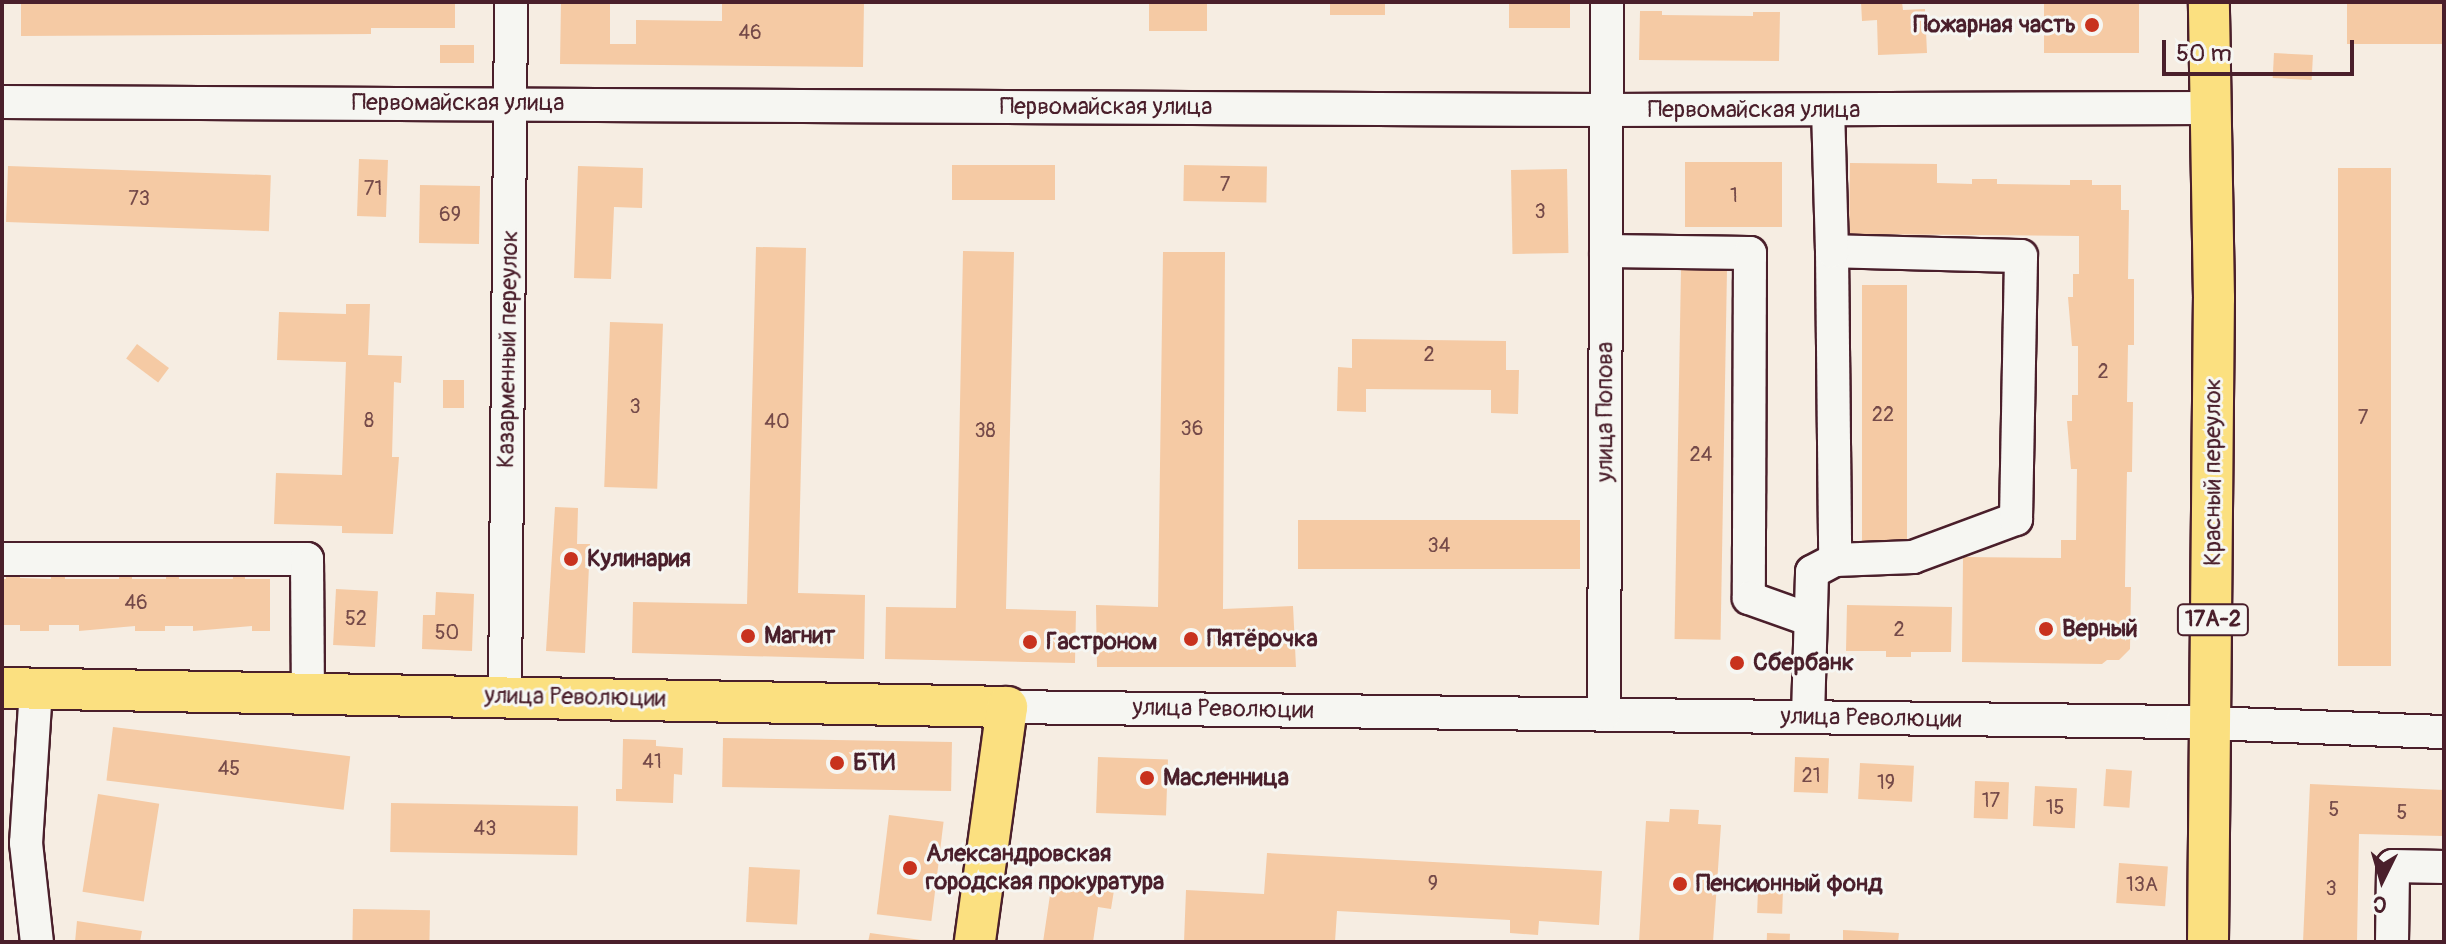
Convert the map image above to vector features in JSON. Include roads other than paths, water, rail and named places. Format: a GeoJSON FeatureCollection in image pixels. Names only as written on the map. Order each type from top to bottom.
{"type":"FeatureCollection","features":[{"type":"Feature","properties":{"kind":"main road","name":"Красный переулок"},"geometry":{"type":"LineString","coordinates":[[2208,942],[2213,723],[2214,298],[2209,2]]}},
{"type":"Feature","properties":{"kind":"main road","name":"улица Революции"},"geometry":{"type":"LineString","coordinates":[[19,689],[1007,707]]}},
{"type":"Feature","properties":{"kind":"main road"},"geometry":{"type":"LineString","coordinates":[[975,942],[1007,707]]}},
{"type":"Feature","properties":{"kind":"street","name":"Казарменный переулок"},"geometry":{"type":"LineString","coordinates":[[505,696],[511,2]]}},
{"type":"Feature","properties":{"kind":"street","name":"улица Попова"},"geometry":{"type":"LineString","coordinates":[[1604,714],[1607,2]]}},
{"type":"Feature","properties":{"kind":"street","name":"Первомайская улица"},"geometry":{"type":"LineString","coordinates":[[2,102],[1606,110],[2210,108]]}},
{"type":"Feature","properties":{"kind":"street"},"geometry":{"type":"LineString","coordinates":[[1828,110],[1835,560]]}},
{"type":"Feature","properties":{"kind":"street"},"geometry":{"type":"LineString","coordinates":[[1606,251],[1750,253],[1749,598],[1808,619]]}},
{"type":"Feature","properties":{"kind":"street"},"geometry":{"type":"LineString","coordinates":[[1808,717],[1808,619],[1812,572],[1835,560],[1913,557],[2016,519],[2021,256],[1832,251]]}},
{"type":"Feature","properties":{"kind":"street"},"geometry":{"type":"LineString","coordinates":[[2,559],[307,559],[308,693]]}},
{"type":"Feature","properties":{"kind":"street"},"geometry":{"type":"LineString","coordinates":[[19,689],[26,843],[37,942]]}},
{"type":"Feature","properties":{"kind":"street","name":"улица Революции"},"geometry":{"type":"LineString","coordinates":[[1007,707],[2213,723],[2444,732]]}},
{"type":"Feature","properties":{"kind":"street"},"geometry":{"type":"LineString","coordinates":[[2392,942],[2393,866],[2444,867]]}},
{"type":"Feature","properties":{"kind":"place","name":"Пожарная часть"},"geometry":{"type":"Point","coordinates":[2092,25]}},
{"type":"Feature","properties":{"kind":"place","name":"Кулинария"},"geometry":{"type":"Point","coordinates":[571,559]}},
{"type":"Feature","properties":{"kind":"place","name":"Верный"},"geometry":{"type":"Point","coordinates":[2046,629]}},
{"type":"Feature","properties":{"kind":"place","name":"Магнит"},"geometry":{"type":"Point","coordinates":[748,636]}},
{"type":"Feature","properties":{"kind":"place","name":"Пятёрочка"},"geometry":{"type":"Point","coordinates":[1191,639]}},
{"type":"Feature","properties":{"kind":"place","name":"Гастроном"},"geometry":{"type":"Point","coordinates":[1030,642]}},
{"type":"Feature","properties":{"kind":"place","name":"Сбербанк"},"geometry":{"type":"Point","coordinates":[1737,663]}},
{"type":"Feature","properties":{"kind":"place","name":"БТИ"},"geometry":{"type":"Point","coordinates":[837,763]}},
{"type":"Feature","properties":{"kind":"place","name":"Масленница"},"geometry":{"type":"Point","coordinates":[1147,778]}},
{"type":"Feature","properties":{"kind":"place","name":"Александровская городская прокуратура"},"geometry":{"type":"Point","coordinates":[910,868]}},
{"type":"Feature","properties":{"kind":"place","name":"Пенсионный фонд"},"geometry":{"type":"Point","coordinates":[1680,884]}}]}
